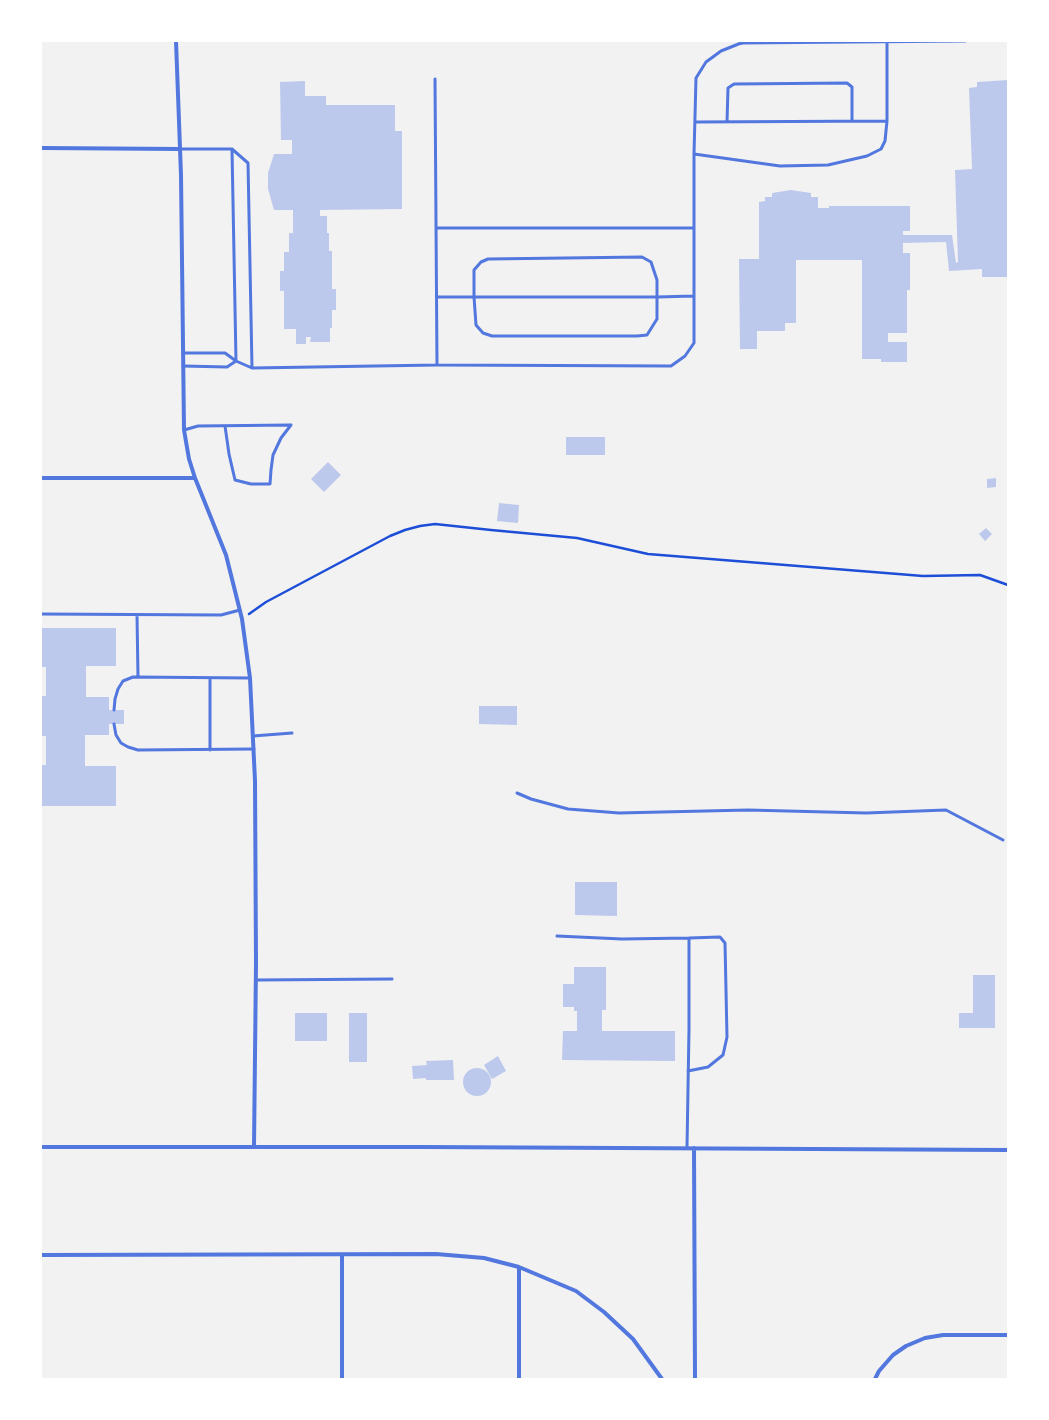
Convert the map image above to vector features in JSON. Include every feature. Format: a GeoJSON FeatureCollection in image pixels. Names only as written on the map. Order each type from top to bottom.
{"type":"FeatureCollection","features":[{"type":"Feature","properties":{"kind":"street"},"geometry":{"type":"LineString","coordinates":[[176,41],[182,236],[184,430],[189,460],[195,478],[226,555],[242,619],[250,678],[255,781],[256,980],[254,1148]]}},
{"type":"Feature","properties":{"kind":"street"},"geometry":{"type":"LineString","coordinates":[[41,148],[180,149]]}},
{"type":"Feature","properties":{"kind":"street"},"geometry":{"type":"LineString","coordinates":[[41,478],[195,478]]}},
{"type":"Feature","properties":{"kind":"street"},"geometry":{"type":"LineString","coordinates":[[41,1147],[1008,1150]]}},
{"type":"Feature","properties":{"kind":"street"},"geometry":{"type":"LineString","coordinates":[[694,1148],[694,1379]]}},
{"type":"Feature","properties":{"kind":"street"},"geometry":{"type":"LineString","coordinates":[[41,1255],[436,1254],[484,1258],[519,1267],[576,1291],[604,1312],[632,1339],[662,1379]]}},
{"type":"Feature","properties":{"kind":"street"},"geometry":{"type":"LineString","coordinates":[[342,1255],[342,1379]]}},
{"type":"Feature","properties":{"kind":"street"},"geometry":{"type":"LineString","coordinates":[[519,1267],[519,1379]]}},
{"type":"Feature","properties":{"kind":"street"},"geometry":{"type":"LineString","coordinates":[[875,1379],[893,1355],[906,1346],[925,1338],[943,1335],[1008,1335]]}},
{"type":"Feature","properties":{"kind":"lane"},"geometry":{"type":"LineString","coordinates":[[183,353],[225,353],[236,361],[252,368],[437,365],[671,366],[685,356],[694,343],[694,122],[696,78],[706,62],[721,52],[741,42],[965,41]]}},
{"type":"Feature","properties":{"kind":"lane"},"geometry":{"type":"LineString","coordinates":[[694,154],[780,166],[828,164],[867,156],[881,149],[885,141],[887,121],[887,42]]}},
{"type":"Feature","properties":{"kind":"lane"},"geometry":{"type":"LineString","coordinates":[[435,79],[437,365]]}},
{"type":"Feature","properties":{"kind":"lane"},"geometry":{"type":"LineString","coordinates":[[727,122],[728,88],[734,84],[840,83],[847,83],[852,87],[852,121]]}},
{"type":"Feature","properties":{"kind":"lane"},"geometry":{"type":"LineString","coordinates":[[694,122],[887,121]]}},
{"type":"Feature","properties":{"kind":"lane"},"geometry":{"type":"LineString","coordinates":[[180,149],[232,149],[248,163],[252,368]]}},
{"type":"Feature","properties":{"kind":"lane"},"geometry":{"type":"LineString","coordinates":[[232,149],[236,361]]}},
{"type":"Feature","properties":{"kind":"lane"},"geometry":{"type":"LineString","coordinates":[[436,228],[694,228]]}},
{"type":"Feature","properties":{"kind":"lane"},"geometry":{"type":"LineString","coordinates":[[642,257],[651,262],[657,280],[657,318],[647,335],[492,336],[483,333],[476,325],[474,297],[474,270],[481,262],[488,258],[642,257]]}},
{"type":"Feature","properties":{"kind":"lane"},"geometry":{"type":"LineString","coordinates":[[437,297],[694,296]]}},
{"type":"Feature","properties":{"kind":"lane"},"geometry":{"type":"LineString","coordinates":[[183,366],[227,367],[236,361]]}},
{"type":"Feature","properties":{"kind":"lane"},"geometry":{"type":"LineString","coordinates":[[184,430],[198,426],[291,425],[281,438],[273,455],[270,484],[251,484],[235,480],[228,454],[225,426]]}},
{"type":"Feature","properties":{"kind":"lane"},"geometry":{"type":"LineString","coordinates":[[41,614],[221,615],[240,610]]}},
{"type":"Feature","properties":{"kind":"lane"},"geometry":{"type":"LineString","coordinates":[[137,615],[138,677]]}},
{"type":"Feature","properties":{"kind":"lane"},"geometry":{"type":"LineString","coordinates":[[114,710],[118,688],[123,681],[133,677],[250,678]]}},
{"type":"Feature","properties":{"kind":"lane"},"geometry":{"type":"LineString","coordinates":[[210,678],[210,750]]}},
{"type":"Feature","properties":{"kind":"lane"},"geometry":{"type":"LineString","coordinates":[[114,724],[116,735],[121,743],[138,750],[254,749]]}},
{"type":"Feature","properties":{"kind":"lane"},"geometry":{"type":"LineString","coordinates":[[253,736],[292,733]]}},
{"type":"Feature","properties":{"kind":"lane"},"geometry":{"type":"LineString","coordinates":[[516,793],[531,799],[568,809],[618,812],[748,810],[866,813],[946,810],[1003,840]]}},
{"type":"Feature","properties":{"kind":"lane"},"geometry":{"type":"LineString","coordinates":[[557,936],[622,938],[720,937],[725,943],[727,1037],[723,1055],[708,1067],[688,1071]]}},
{"type":"Feature","properties":{"kind":"lane"},"geometry":{"type":"LineString","coordinates":[[687,1148],[689,938]]}},
{"type":"Feature","properties":{"kind":"lane"},"geometry":{"type":"LineString","coordinates":[[256,980],[392,979]]}},
{"type":"Feature","properties":{"kind":"path"},"geometry":{"type":"LineString","coordinates":[[242,619],[266,602],[390,536],[412,528],[436,524],[577,538],[648,554],[923,576],[980,575],[1008,584]]}},
{"type":"Feature","properties":{"kind":"building"},"geometry":{"type":"Polygon","coordinates":[[[1008,80],[1008,277],[982,277],[982,269],[949,271],[946,242],[903,243],[903,253],[910,253],[910,290],[907,290],[907,333],[888,333],[888,342],[907,342],[907,362],[881,362],[881,359],[862,359],[862,260],[796,260],[796,323],[785,323],[785,331],[757,331],[757,349],[740,349],[739,259],[759,259],[759,202],[765,201],[765,197],[772,197],[772,193],[791,190],[811,193],[811,197],[818,197],[818,208],[829,208],[829,206],[910,206],[910,231],[903,231],[903,235],[952,235],[956,263],[958,262],[955,170],[972,169],[969,88],[977,87],[977,82],[1008,80]]]}},
{"type":"Feature","properties":{"kind":"building"},"geometry":{"type":"Polygon","coordinates":[[[305,81],[305,96],[326,96],[326,105],[395,105],[395,131],[402,131],[402,209],[320,210],[320,216],[327,216],[329,251],[332,251],[332,289],[336,289],[336,310],[332,310],[330,342],[310,342],[311,337],[306,337],[306,344],[296,344],[296,329],[284,329],[284,291],[280,291],[280,271],[284,271],[284,252],[289,252],[289,233],[293,233],[293,210],[274,210],[268,189],[268,173],[274,154],[292,154],[292,140],[281,140],[280,82],[305,81]]]}},
{"type":"Feature","properties":{"kind":"building"},"geometry":{"type":"Polygon","coordinates":[[[566,437],[605,437],[605,455],[566,455],[566,437]]]}},
{"type":"Feature","properties":{"kind":"building"},"geometry":{"type":"Polygon","coordinates":[[[328,462],[341,475],[324,492],[311,479],[328,462]]]}},
{"type":"Feature","properties":{"kind":"building"},"geometry":{"type":"Polygon","coordinates":[[[996,478],[996,487],[987,488],[987,479],[996,478]]]}},
{"type":"Feature","properties":{"kind":"building"},"geometry":{"type":"Polygon","coordinates":[[[499,503],[519,505],[518,523],[497,521],[499,503]]]}},
{"type":"Feature","properties":{"kind":"building"},"geometry":{"type":"Polygon","coordinates":[[[986,528],[992,534],[985,541],[979,534],[986,528]]]}},
{"type":"Feature","properties":{"kind":"building"},"geometry":{"type":"Polygon","coordinates":[[[41,628],[116,628],[116,666],[86,666],[86,697],[109,697],[109,710],[124,710],[124,724],[109,724],[109,735],[85,735],[85,766],[116,766],[116,806],[41,806],[41,765],[46,765],[46,736],[41,736],[41,696],[46,696],[46,667],[41,667],[41,628]]]}},
{"type":"Feature","properties":{"kind":"building"},"geometry":{"type":"Polygon","coordinates":[[[479,706],[517,706],[517,725],[479,724],[479,706]]]}},
{"type":"Feature","properties":{"kind":"building"},"geometry":{"type":"Polygon","coordinates":[[[575,882],[617,882],[617,916],[575,915],[575,882]]]}},
{"type":"Feature","properties":{"kind":"building"},"geometry":{"type":"Polygon","coordinates":[[[574,967],[606,967],[606,1010],[602,1010],[602,1031],[675,1031],[675,1061],[562,1060],[563,1031],[577,1031],[577,1011],[574,1011],[574,1007],[563,1007],[563,984],[574,984],[574,967]]]}},
{"type":"Feature","properties":{"kind":"building"},"geometry":{"type":"Polygon","coordinates":[[[973,975],[995,975],[995,1028],[959,1028],[959,1013],[973,1013],[973,975]]]}},
{"type":"Feature","properties":{"kind":"building"},"geometry":{"type":"Polygon","coordinates":[[[295,1013],[327,1013],[327,1041],[295,1041],[295,1013]]]}},
{"type":"Feature","properties":{"kind":"building"},"geometry":{"type":"Polygon","coordinates":[[[349,1013],[367,1013],[367,1062],[349,1062],[349,1013]]]}},
{"type":"Feature","properties":{"kind":"building"},"geometry":{"type":"Polygon","coordinates":[[[498,1056],[506,1071],[492,1079],[484,1065],[498,1056]]]}},
{"type":"Feature","properties":{"kind":"building"},"geometry":{"type":"Polygon","coordinates":[[[453,1060],[454,1080],[426,1080],[426,1078],[413,1079],[412,1066],[427,1065],[426,1061],[453,1060]]]}},
{"type":"Feature","properties":{"kind":"building"},"geometry":{"type":"Polygon","coordinates":[[[477,1068],[487,1072],[491,1082],[487,1092],[477,1096],[467,1092],[463,1082],[467,1072],[477,1068]]]}}]}
